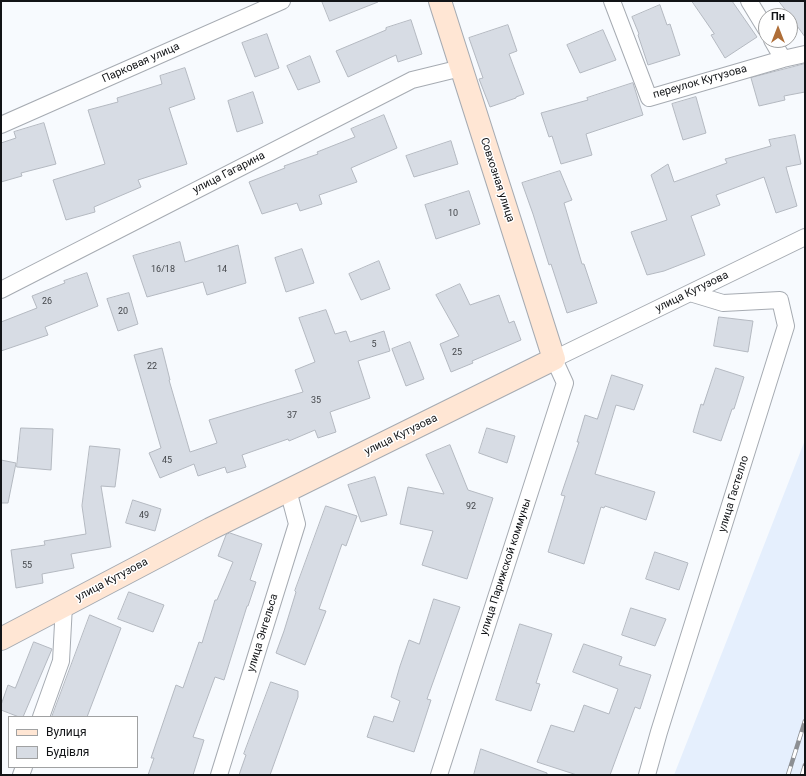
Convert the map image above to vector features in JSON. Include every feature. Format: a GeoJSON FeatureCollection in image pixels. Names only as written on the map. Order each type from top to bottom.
{"type":"FeatureCollection","features":[{"type":"Feature","properties":{"kind":"main road","name":"Совхозная улица"},"geometry":{"type":"LineString","coordinates":[[440,1],[554,359]]}},
{"type":"Feature","properties":{"kind":"main road","name":"улица Кутузова"},"geometry":{"type":"LineString","coordinates":[[1,639],[210,528],[554,359]]}},
{"type":"Feature","properties":{"kind":"street","name":"Парковая улица"},"geometry":{"type":"LineString","coordinates":[[1,125],[282,1]]}},
{"type":"Feature","properties":{"kind":"street","name":"переулок Кутузова"},"geometry":{"type":"LineString","coordinates":[[612,1],[649,98],[805,54]]}},
{"type":"Feature","properties":{"kind":"street"},"geometry":{"type":"LineString","coordinates":[[750,1],[758,15]]}},
{"type":"Feature","properties":{"kind":"street"},"geometry":{"type":"LineString","coordinates":[[777,48],[783,59]]}},
{"type":"Feature","properties":{"kind":"street","name":"улица Гагарина"},"geometry":{"type":"LineString","coordinates":[[1,290],[412,80],[461,68]]}},
{"type":"Feature","properties":{"kind":"street","name":"улица Кутузова"},"geometry":{"type":"LineString","coordinates":[[554,359],[805,237]]}},
{"type":"Feature","properties":{"kind":"street","name":"улица Гастелло"},"geometry":{"type":"LineString","coordinates":[[647,775],[659,732],[786,326],[780,300],[723,303],[690,293]]}},
{"type":"Feature","properties":{"kind":"street","name":"улица Парижской коммуны"},"geometry":{"type":"LineString","coordinates":[[438,775],[565,383],[554,359]]}},
{"type":"Feature","properties":{"kind":"street","name":"улица Энгельса"},"geometry":{"type":"LineString","coordinates":[[219,775],[297,524],[288,490]]}},
{"type":"Feature","properties":{"kind":"street"},"geometry":{"type":"LineString","coordinates":[[41,716],[61,661],[64,605]]}},
{"type":"Feature","properties":{"kind":"shaded area"},"geometry":{"type":"Polygon","coordinates":[[[805,440],[805,775],[674,775],[727,640],[805,440]]]}},
{"type":"Feature","properties":{"kind":"building"},"geometry":{"type":"Polygon","coordinates":[[[322,1],[378,1],[378,2],[330,21],[322,1]]]}},
{"type":"Feature","properties":{"kind":"building"},"geometry":{"type":"Polygon","coordinates":[[[692,1],[732,1],[757,37],[725,58],[711,35],[714,34],[692,1]]]}},
{"type":"Feature","properties":{"kind":"building"},"geometry":{"type":"Polygon","coordinates":[[[779,1],[805,1],[805,37],[798,27],[798,8],[784,8],[779,1]]]}},
{"type":"Feature","properties":{"kind":"building"},"geometry":{"type":"Polygon","coordinates":[[[660,5],[667,25],[670,24],[680,55],[648,65],[638,35],[639,34],[632,17],[660,5]]]}},
{"type":"Feature","properties":{"kind":"building"},"geometry":{"type":"Polygon","coordinates":[[[411,20],[422,54],[398,62],[396,55],[348,77],[336,51],[386,30],[386,28],[411,20]]]}},
{"type":"Feature","properties":{"kind":"building"},"geometry":{"type":"Polygon","coordinates":[[[508,25],[517,51],[509,54],[524,94],[490,107],[479,79],[483,78],[469,38],[508,25]]]}},
{"type":"Feature","properties":{"kind":"building"},"geometry":{"type":"Polygon","coordinates":[[[603,30],[616,60],[580,73],[567,45],[603,30]]]}},
{"type":"Feature","properties":{"kind":"building"},"geometry":{"type":"Polygon","coordinates":[[[267,34],[279,68],[255,77],[242,43],[267,34]]]}},
{"type":"Feature","properties":{"kind":"building"},"geometry":{"type":"Polygon","coordinates":[[[310,56],[320,82],[298,90],[287,66],[310,56]]]}},
{"type":"Feature","properties":{"kind":"building"},"geometry":{"type":"Polygon","coordinates":[[[805,64],[805,92],[784,96],[785,100],[759,106],[751,78],[805,64]]]}},
{"type":"Feature","properties":{"kind":"building"},"geometry":{"type":"Polygon","coordinates":[[[185,68],[195,99],[169,108],[187,164],[138,180],[141,187],[94,207],[95,212],[66,220],[53,180],[105,164],[88,110],[118,102],[117,98],[162,84],[160,76],[185,68]]]}},
{"type":"Feature","properties":{"kind":"building"},"geometry":{"type":"Polygon","coordinates":[[[633,83],[643,115],[586,134],[592,155],[561,164],[552,136],[549,137],[541,113],[588,100],[587,98],[633,83]]]}},
{"type":"Feature","properties":{"kind":"building"},"geometry":{"type":"Polygon","coordinates":[[[253,92],[263,123],[237,132],[228,101],[253,92]]]}},
{"type":"Feature","properties":{"kind":"building"},"geometry":{"type":"Polygon","coordinates":[[[696,97],[706,133],[683,140],[672,104],[696,97]]]}},
{"type":"Feature","properties":{"kind":"building"},"geometry":{"type":"Polygon","coordinates":[[[384,115],[397,148],[351,168],[357,182],[319,195],[322,204],[300,211],[297,203],[262,214],[249,182],[355,137],[351,129],[384,115]]]}},
{"type":"Feature","properties":{"kind":"building"},"geometry":{"type":"Polygon","coordinates":[[[44,123],[56,164],[21,173],[22,176],[1,182],[1,143],[16,138],[14,132],[44,123]]]}},
{"type":"Feature","properties":{"kind":"building"},"geometry":{"type":"Polygon","coordinates":[[[795,135],[801,164],[786,167],[797,206],[776,213],[764,177],[716,195],[720,205],[691,216],[705,255],[664,271],[647,275],[631,232],[667,220],[651,175],[668,164],[674,182],[727,163],[725,159],[771,146],[769,140],[795,135]]]}},
{"type":"Feature","properties":{"kind":"building"},"geometry":{"type":"Polygon","coordinates":[[[451,141],[458,164],[414,177],[406,156],[451,141]]]}},
{"type":"Feature","properties":{"kind":"building"},"geometry":{"type":"Polygon","coordinates":[[[560,171],[572,200],[564,203],[582,264],[584,264],[597,303],[567,313],[551,264],[549,265],[522,183],[560,171]]]}},
{"type":"Feature","properties":{"kind":"building"},"geometry":{"type":"Polygon","coordinates":[[[469,191],[480,224],[436,239],[425,205],[469,191]]]}},
{"type":"Feature","properties":{"kind":"building"},"geometry":{"type":"Polygon","coordinates":[[[180,242],[185,262],[238,245],[246,283],[207,295],[203,282],[147,297],[133,256],[180,242]]]}},
{"type":"Feature","properties":{"kind":"building"},"geometry":{"type":"Polygon","coordinates":[[[302,249],[314,283],[286,292],[275,258],[302,249]]]}},
{"type":"Feature","properties":{"kind":"building"},"geometry":{"type":"Polygon","coordinates":[[[379,261],[390,289],[361,300],[349,274],[379,261]]]}},
{"type":"Feature","properties":{"kind":"building"},"geometry":{"type":"Polygon","coordinates":[[[87,273],[98,306],[45,327],[48,335],[1,351],[1,322],[37,308],[32,296],[65,283],[64,281],[87,273]]]}},
{"type":"Feature","properties":{"kind":"building"},"geometry":{"type":"Polygon","coordinates":[[[460,284],[470,305],[499,295],[509,323],[514,321],[521,340],[472,361],[473,363],[451,372],[440,344],[459,336],[436,295],[460,284]]]}},
{"type":"Feature","properties":{"kind":"building"},"geometry":{"type":"Polygon","coordinates":[[[129,293],[138,324],[118,331],[107,299],[129,293]]]}},
{"type":"Feature","properties":{"kind":"building"},"geometry":{"type":"Polygon","coordinates":[[[326,310],[335,334],[346,331],[350,342],[384,331],[390,351],[358,361],[370,398],[330,412],[336,432],[318,438],[315,430],[289,441],[288,439],[242,455],[246,467],[227,473],[225,467],[198,476],[194,464],[160,478],[149,453],[161,448],[134,355],[162,348],[169,380],[190,452],[217,443],[209,420],[303,392],[295,370],[315,362],[299,318],[326,310]]]}},
{"type":"Feature","properties":{"kind":"building"},"geometry":{"type":"Polygon","coordinates":[[[719,317],[753,321],[748,352],[714,346],[719,317]]]}},
{"type":"Feature","properties":{"kind":"building"},"geometry":{"type":"Polygon","coordinates":[[[410,342],[424,379],[406,386],[392,349],[410,342]]]}},
{"type":"Feature","properties":{"kind":"building"},"geometry":{"type":"Polygon","coordinates":[[[716,368],[744,377],[734,409],[732,409],[721,441],[693,432],[701,404],[703,405],[716,368]]]}},
{"type":"Feature","properties":{"kind":"building"},"geometry":{"type":"Polygon","coordinates":[[[612,375],[643,385],[634,410],[616,405],[595,474],[655,492],[646,520],[605,506],[604,508],[601,507],[584,564],[548,552],[565,496],[561,495],[579,442],[577,442],[585,415],[597,419],[612,375]]]}},
{"type":"Feature","properties":{"kind":"building"},"geometry":{"type":"Polygon","coordinates":[[[21,428],[53,429],[51,470],[17,467],[21,428]]]}},
{"type":"Feature","properties":{"kind":"building"},"geometry":{"type":"Polygon","coordinates":[[[487,428],[515,436],[507,463],[479,453],[487,428]]]}},
{"type":"Feature","properties":{"kind":"building"},"geometry":{"type":"Polygon","coordinates":[[[450,445],[468,490],[493,498],[467,579],[422,565],[433,531],[400,524],[408,487],[444,494],[426,455],[450,445]]]}},
{"type":"Feature","properties":{"kind":"building"},"geometry":{"type":"Polygon","coordinates":[[[90,446],[120,449],[115,487],[101,486],[111,547],[71,554],[74,568],[42,574],[43,583],[16,588],[11,550],[45,545],[44,541],[86,534],[82,506],[90,446]]]}},
{"type":"Feature","properties":{"kind":"building"},"geometry":{"type":"Polygon","coordinates":[[[1,460],[16,463],[8,503],[1,503],[1,460]]]}},
{"type":"Feature","properties":{"kind":"building"},"geometry":{"type":"Polygon","coordinates":[[[375,477],[387,515],[361,522],[348,485],[375,477]]]}},
{"type":"Feature","properties":{"kind":"building"},"geometry":{"type":"Polygon","coordinates":[[[133,500],[161,509],[155,531],[126,523],[133,500]]]}},
{"type":"Feature","properties":{"kind":"building"},"geometry":{"type":"Polygon","coordinates":[[[326,506],[357,516],[346,546],[342,544],[319,609],[326,611],[305,665],[276,653],[296,592],[295,591],[326,506]]]}},
{"type":"Feature","properties":{"kind":"building"},"geometry":{"type":"Polygon","coordinates":[[[230,533],[262,544],[250,580],[256,582],[224,680],[215,677],[193,737],[204,740],[193,775],[148,775],[154,758],[151,758],[176,685],[183,688],[199,642],[202,643],[215,600],[217,600],[233,562],[218,556],[226,535],[230,533]]]}},
{"type":"Feature","properties":{"kind":"building"},"geometry":{"type":"Polygon","coordinates":[[[655,552],[688,563],[679,590],[646,579],[655,552]]]}},
{"type":"Feature","properties":{"kind":"building"},"geometry":{"type":"Polygon","coordinates":[[[129,592],[164,605],[153,632],[118,619],[129,592]]]}},
{"type":"Feature","properties":{"kind":"building"},"geometry":{"type":"Polygon","coordinates":[[[434,599],[460,607],[427,699],[431,700],[414,752],[367,737],[374,716],[393,722],[400,701],[391,697],[400,666],[409,640],[419,644],[434,599]]]}},
{"type":"Feature","properties":{"kind":"building"},"geometry":{"type":"Polygon","coordinates":[[[631,608],[666,619],[655,646],[622,635],[631,608]]]}},
{"type":"Feature","properties":{"kind":"building"},"geometry":{"type":"Polygon","coordinates":[[[90,615],[121,628],[87,716],[52,716],[90,615]]]}},
{"type":"Feature","properties":{"kind":"building"},"geometry":{"type":"Polygon","coordinates":[[[520,624],[552,634],[536,683],[540,684],[531,711],[496,700],[520,624]]]}},
{"type":"Feature","properties":{"kind":"building"},"geometry":{"type":"Polygon","coordinates":[[[34,642],[52,649],[23,716],[16,716],[1,710],[1,705],[8,685],[15,688],[34,642]]]}},
{"type":"Feature","properties":{"kind":"building"},"geometry":{"type":"Polygon","coordinates":[[[584,644],[622,657],[619,665],[651,675],[640,709],[635,707],[610,775],[577,775],[537,762],[551,725],[574,732],[584,705],[609,714],[618,689],[573,672],[584,644]]]}},
{"type":"Feature","properties":{"kind":"building"},"geometry":{"type":"Polygon","coordinates":[[[271,682],[298,691],[298,697],[270,775],[239,775],[246,755],[244,754],[271,682]]]}},
{"type":"Feature","properties":{"kind":"building"},"geometry":{"type":"Polygon","coordinates":[[[481,749],[547,773],[547,775],[474,775],[481,749]]]}},
{"type":"Feature","properties":{"kind":"railway"},"geometry":{"type":"LineString","coordinates":[[788,775],[805,721]]}},
{"type":"Feature","properties":{"kind":"railway"},"geometry":{"type":"LineString","coordinates":[[802,775],[805,765]]}}]}
